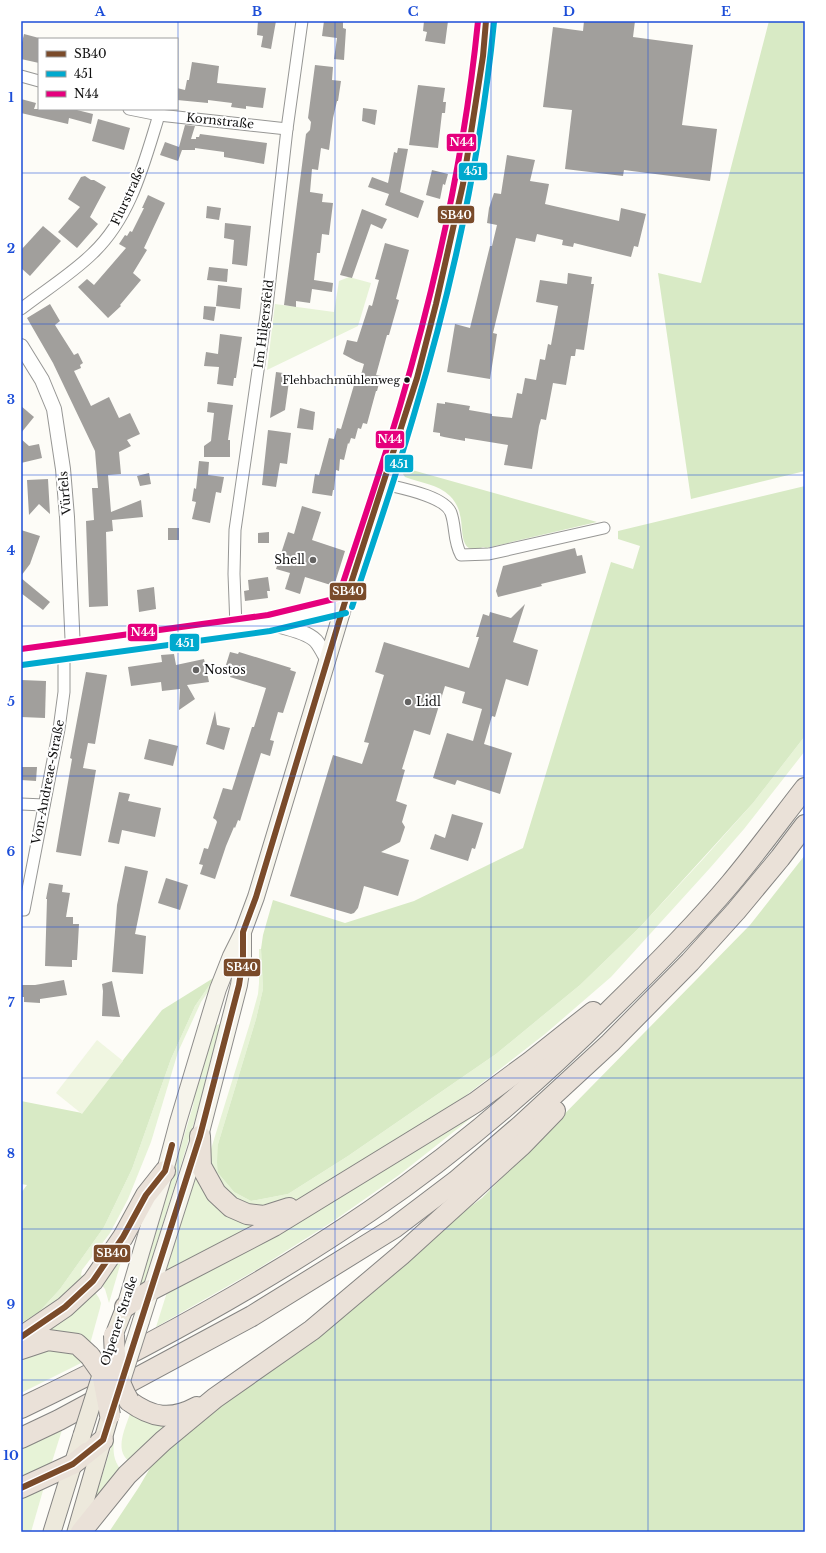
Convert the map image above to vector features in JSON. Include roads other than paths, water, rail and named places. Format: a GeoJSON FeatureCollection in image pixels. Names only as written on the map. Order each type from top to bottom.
{"type":"FeatureCollection","features":[{"type":"Feature","properties":{"kind":"highway"},"geometry":{"type":"LineString","coordinates":[[21,1408],[152,1343],[241,1293],[370,1211],[448,1153],[512,1101],[569,1051],[661,960],[730,884],[805,788]]}},
{"type":"Feature","properties":{"kind":"highway"},"geometry":{"type":"LineString","coordinates":[[21,1438],[59,1420],[252,1316],[394,1228],[456,1181],[514,1131],[610,1042],[690,962],[775,864],[805,825]]}},
{"type":"Feature","properties":{"kind":"highway"},"geometry":{"type":"LineString","coordinates":[[124,1307],[151,1290],[274,1226],[335,1190],[497,1088],[609,999],[661,960]]}},
{"type":"Feature","properties":{"kind":"highway"},"geometry":{"type":"LineString","coordinates":[[81,1532],[130,1472],[163,1441],[215,1398],[312,1330],[401,1255],[522,1145],[555,1111],[610,1042]]}},
{"type":"Feature","properties":{"kind":"highway"},"geometry":{"type":"LineString","coordinates":[[200,1136],[201,1166],[216,1194],[231,1207],[247,1214],[264,1216],[282,1211],[335,1190]]}},
{"type":"Feature","properties":{"kind":"highway"},"geometry":{"type":"LineString","coordinates":[[21,1337],[65,1307],[93,1281],[123,1237],[146,1195],[165,1171]]}},
{"type":"Feature","properties":{"kind":"highway"},"geometry":{"type":"LineString","coordinates":[[114,1336],[115,1363],[124,1394],[151,1414],[167,1416],[184,1414],[215,1398]]}},
{"type":"Feature","properties":{"kind":"highway"},"geometry":{"type":"LineString","coordinates":[[21,1349],[48,1340],[77,1344],[90,1356],[102,1373],[110,1415]]}},
{"type":"Feature","properties":{"kind":"highway"},"geometry":{"type":"LineString","coordinates":[[21,1488],[73,1464],[103,1440]]}},
{"type":"Feature","properties":{"kind":"main road"},"geometry":{"type":"LineString","coordinates":[[243,932],[256,897],[344,605],[384,484],[416,378],[436,304],[462,191],[483,56],[486,21]]}},
{"type":"Feature","properties":{"kind":"main road","name":"Olpener Straße"},"geometry":{"type":"LineString","coordinates":[[76,1532],[110,1415],[124,1394],[140,1321],[200,1136],[239,985],[243,959],[243,932]]}},
{"type":"Feature","properties":{"kind":"main road","name":"Olpener Straße"},"geometry":{"type":"LineString","coordinates":[[52,1532],[124,1307],[165,1171],[178,1122],[225,970],[230,956],[243,932]]}},
{"type":"Feature","properties":{"kind":"street","name":"Im Hilgersfeld"},"geometry":{"type":"LineString","coordinates":[[236,627],[234,574],[235,530],[266,315],[287,129],[302,21]]}},
{"type":"Feature","properties":{"kind":"street"},"geometry":{"type":"LineString","coordinates":[[21,76],[38,81]]}},
{"type":"Feature","properties":{"kind":"street","name":"Kornstraße"},"geometry":{"type":"LineString","coordinates":[[134,110],[159,115],[287,129]]}},
{"type":"Feature","properties":{"kind":"street","name":"Flurstraße"},"geometry":{"type":"LineString","coordinates":[[21,309],[80,265],[93,254],[108,237],[122,216],[139,178],[159,115]]}},
{"type":"Feature","properties":{"kind":"street","name":"Vürfels"},"geometry":{"type":"LineString","coordinates":[[21,346],[42,380],[54,408],[63,469],[67,517],[68,650]]}},
{"type":"Feature","properties":{"kind":"street"},"geometry":{"type":"LineString","coordinates":[[384,484],[439,500],[450,511],[456,546],[461,555],[489,554],[604,528]]}},
{"type":"Feature","properties":{"kind":"street"},"geometry":{"type":"LineString","coordinates":[[21,657],[269,623],[344,605]]}},
{"type":"Feature","properties":{"kind":"street"},"geometry":{"type":"LineString","coordinates":[[269,623],[301,632],[314,639],[318,643],[328,661]]}},
{"type":"Feature","properties":{"kind":"street","name":"Von-Andreae-Straße"},"geometry":{"type":"LineString","coordinates":[[21,910],[24,910],[59,729],[68,650]]}},
{"type":"Feature","properties":{"kind":"street"},"geometry":{"type":"LineString","coordinates":[[21,804],[44,805]]}},
{"type":"Feature","properties":{"kind":"place","name":"Flehbachmühlenweg"},"geometry":{"type":"Point","coordinates":[407,380]}},
{"type":"Feature","properties":{"kind":"place","name":"Shell"},"geometry":{"type":"Point","coordinates":[313,560]}},
{"type":"Feature","properties":{"kind":"place","name":"Nostos"},"geometry":{"type":"Point","coordinates":[196,670]}},
{"type":"Feature","properties":{"kind":"place","name":"Lidl"},"geometry":{"type":"Point","coordinates":[408,702]}}]}
